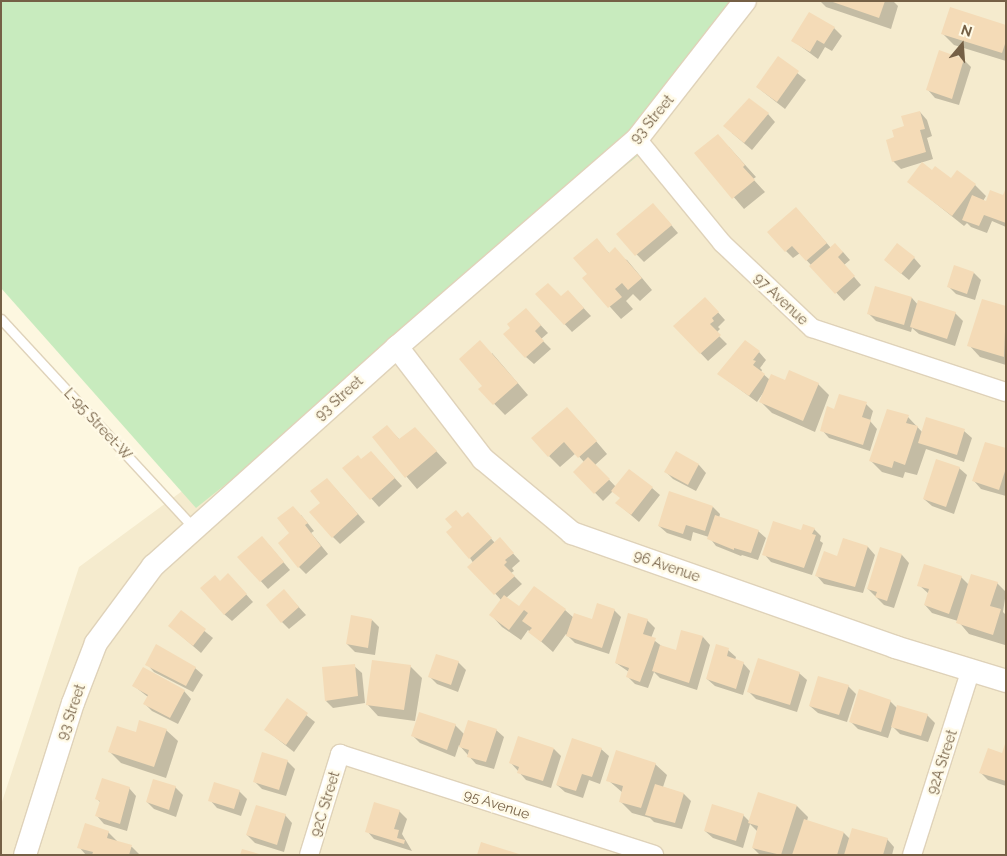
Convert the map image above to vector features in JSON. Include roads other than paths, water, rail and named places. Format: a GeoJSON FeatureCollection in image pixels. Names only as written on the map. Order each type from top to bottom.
{"type":"FeatureCollection","features":[{"type":"Feature","properties":{"kind":"street","name":"93 Street"},"geometry":{"type":"LineString","coordinates":[[25,855],[73,703],[96,643],[153,566],[397,347],[637,140],[745,1]]}},
{"type":"Feature","properties":{"kind":"street","name":"97 Avenue"},"geometry":{"type":"LineString","coordinates":[[637,140],[722,244],[812,328],[1006,392]]}},
{"type":"Feature","properties":{"kind":"street","name":"96 Avenue"},"geometry":{"type":"LineString","coordinates":[[397,347],[483,459],[572,533],[895,647],[1006,681]]}},
{"type":"Feature","properties":{"kind":"street","name":"92A Street"},"geometry":{"type":"LineString","coordinates":[[912,855],[971,669]]}},
{"type":"Feature","properties":{"kind":"street","name":"92C Street"},"geometry":{"type":"LineString","coordinates":[[309,855],[340,754]]}},
{"type":"Feature","properties":{"kind":"street","name":"95 Avenue"},"geometry":{"type":"LineString","coordinates":[[340,754],[654,855]]}},
{"type":"Feature","properties":{"kind":"lane","name":"L-95 Street-W"},"geometry":{"type":"LineString","coordinates":[[1,319],[194,528]]}}]}
